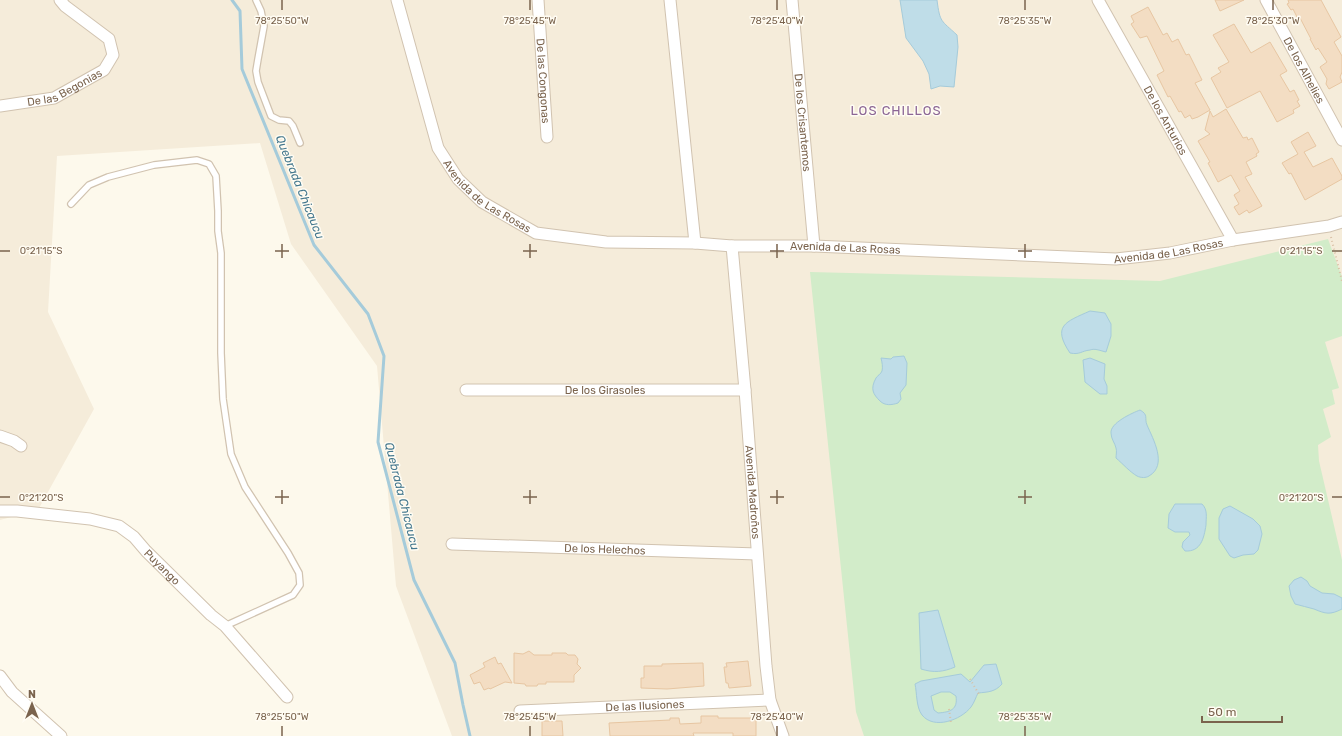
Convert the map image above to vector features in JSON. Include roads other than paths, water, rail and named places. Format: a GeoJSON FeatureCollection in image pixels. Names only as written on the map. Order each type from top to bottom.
{"type":"FeatureCollection","features":[{"type":"Feature","properties":{"kind":"street","name":"De las Begonias"},"geometry":{"type":"LineString","coordinates":[[0,106],[54,98],[104,70],[113,55],[109,39],[65,6],[60,0]]}},
{"type":"Feature","properties":{"kind":"street","name":"Avenida de Las Rosas"},"geometry":{"type":"LineString","coordinates":[[397,0],[438,148],[458,179],[482,202],[536,233],[606,242],[695,243],[732,246],[814,246],[1116,259],[1170,253],[1233,240],[1329,226],[1342,222]]}},
{"type":"Feature","properties":{"kind":"street","name":"De las Congonas"},"geometry":{"type":"LineString","coordinates":[[538,0],[547,137]]}},
{"type":"Feature","properties":{"kind":"street"},"geometry":{"type":"LineString","coordinates":[[670,0],[695,243]]}},
{"type":"Feature","properties":{"kind":"street","name":"De los Crisantemos"},"geometry":{"type":"LineString","coordinates":[[792,0],[814,246]]}},
{"type":"Feature","properties":{"kind":"street","name":"De los Anturios"},"geometry":{"type":"LineString","coordinates":[[1098,0],[1233,240]]}},
{"type":"Feature","properties":{"kind":"street","name":"De los Alhelies"},"geometry":{"type":"LineString","coordinates":[[1266,0],[1342,140]]}},
{"type":"Feature","properties":{"kind":"street","name":"Avenida Madroños"},"geometry":{"type":"LineString","coordinates":[[732,246],[745,390],[766,666],[770,700],[783,736]]}},
{"type":"Feature","properties":{"kind":"street","name":"De los Girasoles"},"geometry":{"type":"LineString","coordinates":[[466,390],[745,390]]}},
{"type":"Feature","properties":{"kind":"street"},"geometry":{"type":"LineString","coordinates":[[0,436],[14,441],[21,446]]}},
{"type":"Feature","properties":{"kind":"street","name":"Puyango"},"geometry":{"type":"LineString","coordinates":[[0,511],[17,511],[90,519],[118,526],[134,537],[146,551],[211,615],[225,626],[287,697]]}},
{"type":"Feature","properties":{"kind":"street","name":"De los Helechos"},"geometry":{"type":"LineString","coordinates":[[452,544],[757,554]]}},
{"type":"Feature","properties":{"kind":"street"},"geometry":{"type":"LineString","coordinates":[[0,676],[12,692],[61,736]]}},
{"type":"Feature","properties":{"kind":"street","name":"De las Ilusiones"},"geometry":{"type":"LineString","coordinates":[[520,711],[770,700]]}},
{"type":"Feature","properties":{"kind":"lane"},"geometry":{"type":"LineString","coordinates":[[256,0],[264,26],[256,71],[258,82],[271,116],[279,120],[288,121],[293,126],[300,143]]}},
{"type":"Feature","properties":{"kind":"lane"},"geometry":{"type":"LineString","coordinates":[[71,204],[89,186],[102,179],[154,165],[197,160],[209,164],[216,176],[218,231],[221,253],[221,353],[223,399],[231,454],[245,487],[288,553],[299,573],[300,585],[293,595],[225,626]]}},
{"type":"Feature","properties":{"kind":"water"},"geometry":{"type":"Polygon","coordinates":[[[900,0],[937,0],[940,17],[957,35],[958,47],[954,87],[940,86],[931,89],[929,74],[923,61],[906,38],[900,0]]]}},
{"type":"Feature","properties":{"kind":"water"},"geometry":{"type":"Polygon","coordinates":[[[1090,311],[1105,313],[1111,324],[1111,336],[1106,352],[1094,349],[1078,353],[1070,353],[1062,337],[1064,326],[1074,318],[1090,311]]]}},
{"type":"Feature","properties":{"kind":"water"},"geometry":{"type":"Polygon","coordinates":[[[904,356],[907,363],[906,385],[900,393],[901,399],[896,404],[884,404],[873,391],[874,382],[882,371],[881,358],[891,359],[893,357],[904,356]]]}},
{"type":"Feature","properties":{"kind":"water"},"geometry":{"type":"Polygon","coordinates":[[[1090,358],[1105,364],[1104,379],[1107,386],[1107,394],[1100,394],[1085,382],[1083,360],[1090,358]]]}},
{"type":"Feature","properties":{"kind":"water"},"geometry":{"type":"Polygon","coordinates":[[[1140,410],[1145,415],[1146,423],[1155,444],[1158,459],[1158,465],[1155,471],[1149,476],[1145,477],[1137,476],[1116,458],[1116,449],[1111,433],[1112,429],[1118,422],[1140,410]]]}},
{"type":"Feature","properties":{"kind":"water"},"geometry":{"type":"Polygon","coordinates":[[[1175,504],[1202,504],[1205,509],[1206,525],[1203,539],[1198,547],[1190,551],[1185,551],[1182,547],[1183,542],[1190,535],[1189,532],[1175,532],[1168,528],[1169,514],[1175,504]]]}},
{"type":"Feature","properties":{"kind":"water"},"geometry":{"type":"Polygon","coordinates":[[[1230,506],[1253,519],[1260,526],[1262,534],[1258,550],[1254,554],[1234,558],[1230,556],[1219,539],[1219,518],[1223,509],[1230,506]]]}},
{"type":"Feature","properties":{"kind":"water"},"geometry":{"type":"Polygon","coordinates":[[[1301,577],[1307,581],[1310,586],[1322,593],[1334,594],[1342,598],[1342,609],[1328,613],[1295,604],[1291,596],[1289,586],[1294,580],[1301,577]]]}},
{"type":"Feature","properties":{"kind":"water"},"geometry":{"type":"Polygon","coordinates":[[[938,610],[955,667],[942,671],[930,671],[921,669],[919,613],[938,610]]]}},
{"type":"Feature","properties":{"kind":"water"},"geometry":{"type":"Polygon","coordinates":[[[996,664],[1002,684],[997,689],[978,693],[967,712],[947,722],[933,722],[922,715],[918,704],[915,684],[921,681],[961,674],[970,682],[984,665],[996,664]],[[941,692],[931,696],[934,710],[938,713],[949,711],[956,704],[956,696],[950,692],[941,692]]]}},
{"type":"Feature","properties":{"kind":"waterway","name":"Quebrada Chicaucu"},"geometry":{"type":"LineString","coordinates":[[232,0],[240,11],[242,69],[314,245],[368,314],[384,356],[378,442],[414,580],[455,663],[470,736]]}},
{"type":"Feature","properties":{"kind":"district","name":"LOS CHILLOS"},"geometry":{"type":"Point","coordinates":[896,110]}}]}
